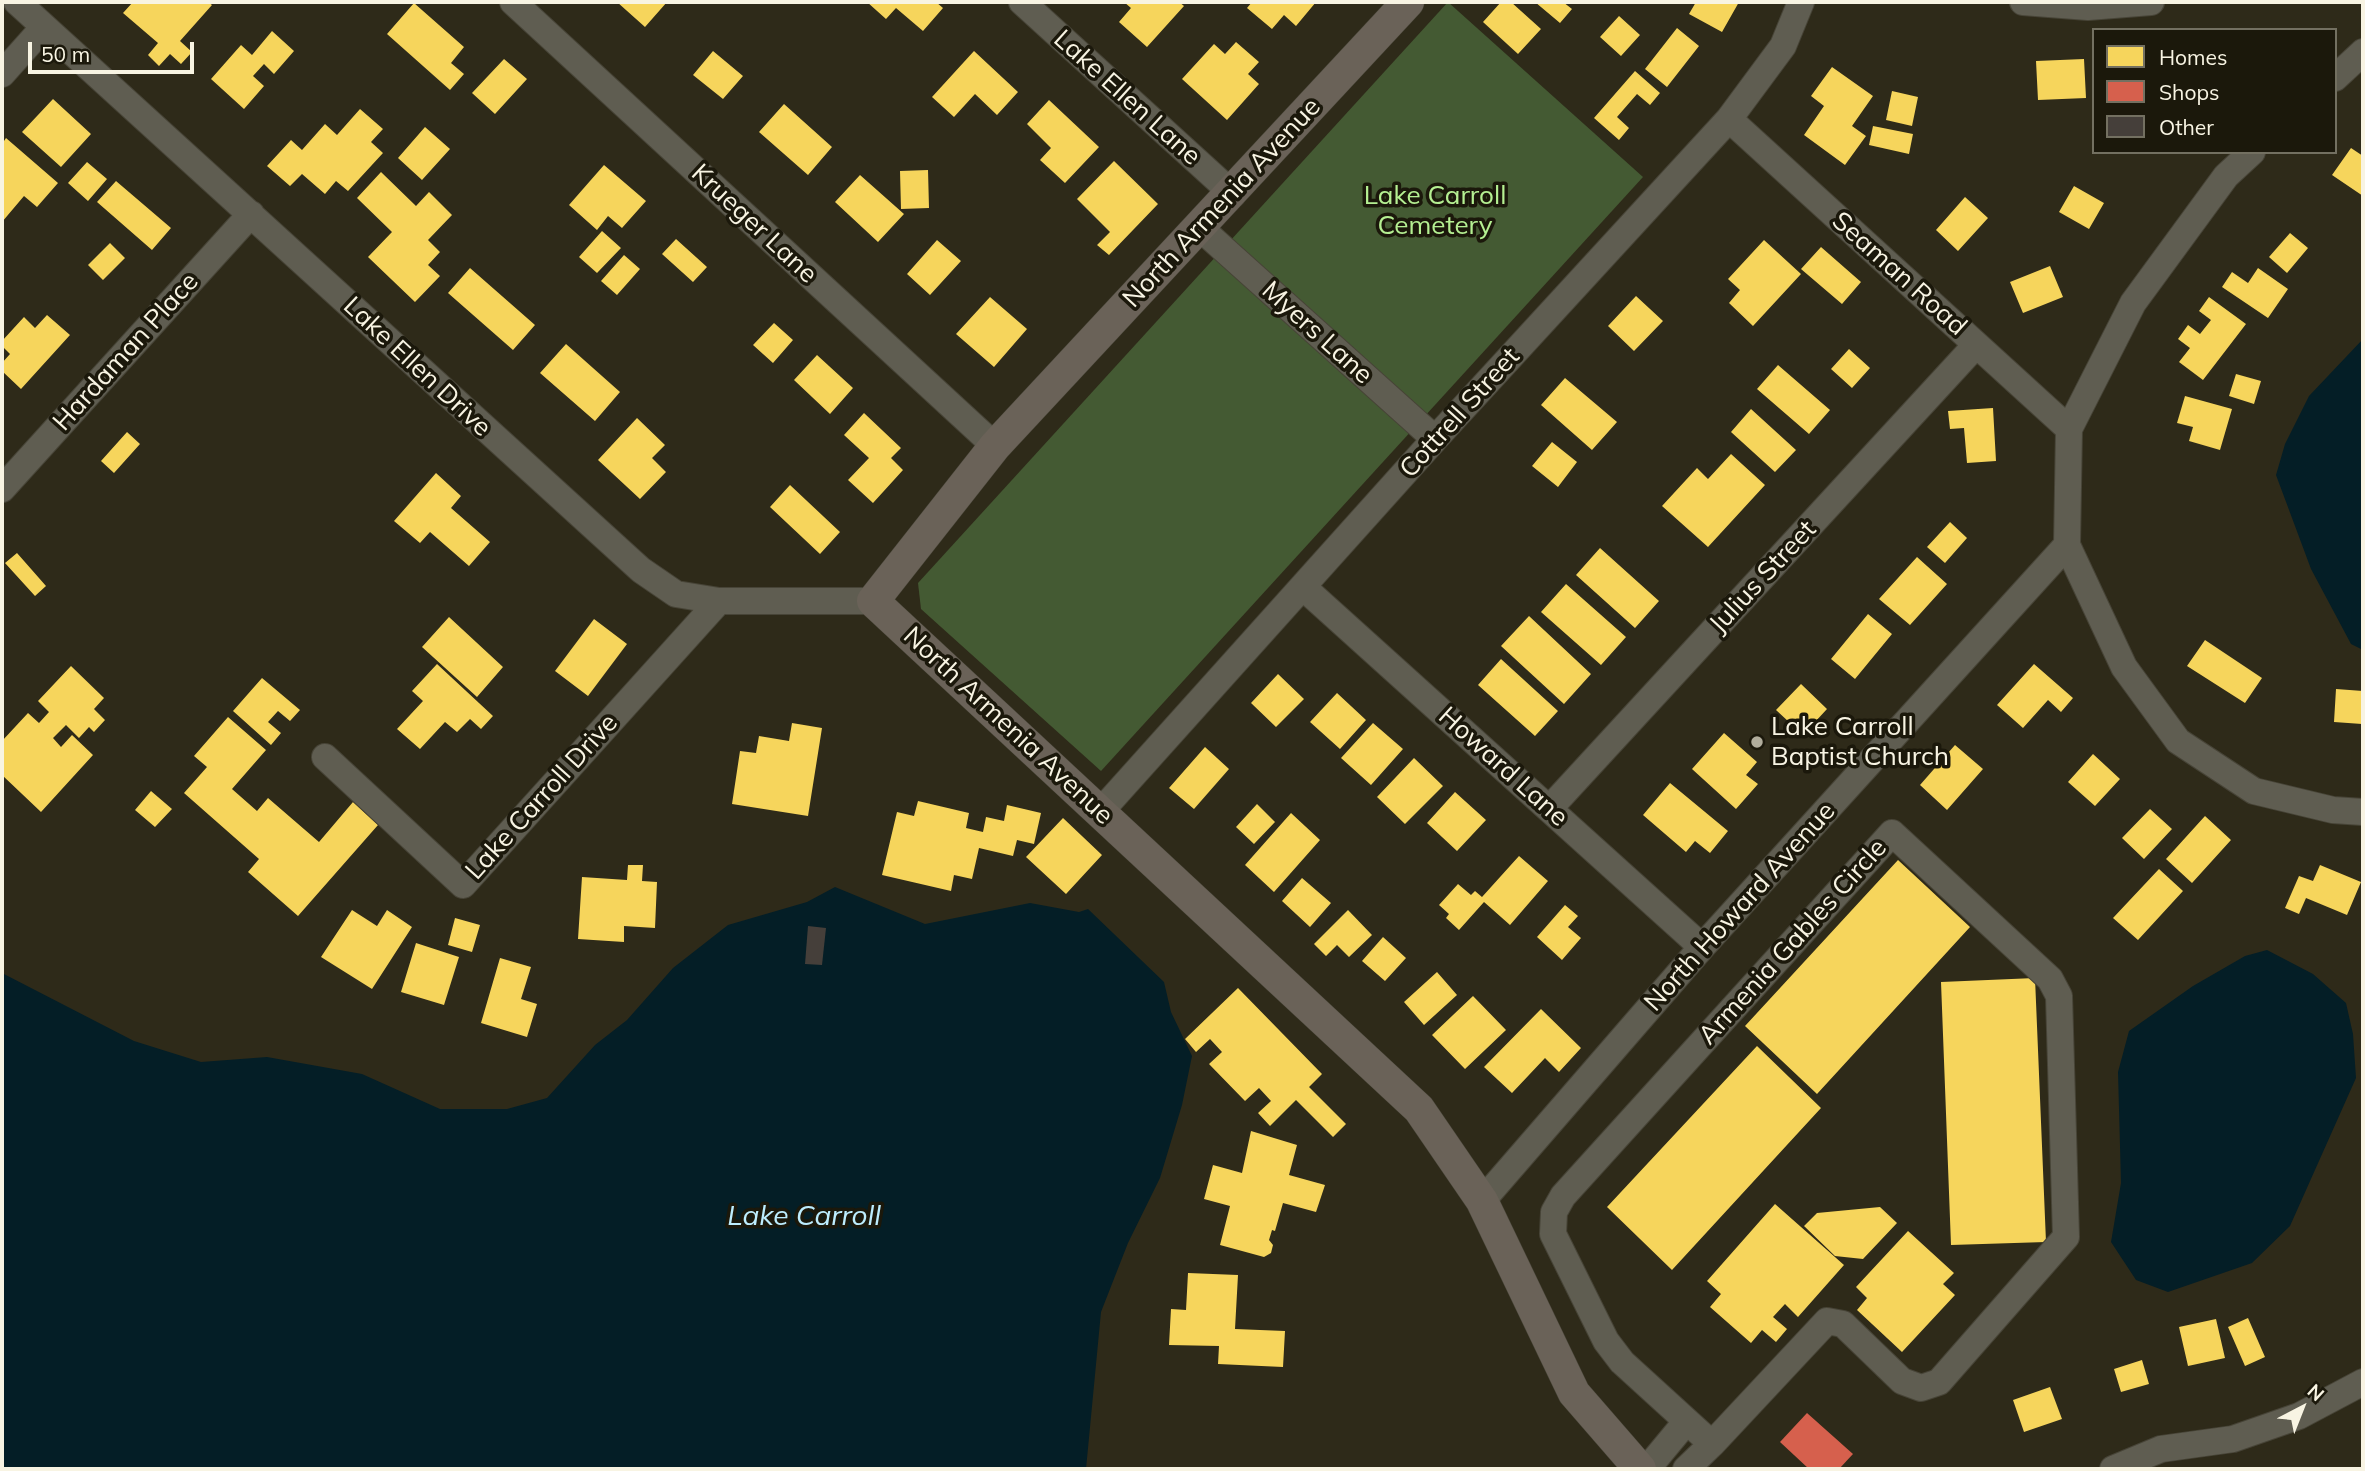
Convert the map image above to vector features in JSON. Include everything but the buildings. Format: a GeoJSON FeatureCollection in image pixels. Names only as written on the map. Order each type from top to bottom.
{"type":"FeatureCollection","features":[{"type":"Feature","properties":{"kind":"main road","name":"North Armenia Avenue"},"geometry":{"type":"LineString","coordinates":[[1408,2],[1233,194],[995,446],[873,601],[1419,1109],[1482,1201],[1574,1393],[1640,1469]]}},
{"type":"Feature","properties":{"kind":"street","name":"Lake Ellen Drive"},"geometry":{"type":"LineString","coordinates":[[17,2],[640,570],[676,594],[719,601],[873,601]]}},
{"type":"Feature","properties":{"kind":"street","name":"Krueger Lane"},"geometry":{"type":"LineString","coordinates":[[513,2],[995,446]]}},
{"type":"Feature","properties":{"kind":"street","name":"Lake Ellen Lane"},"geometry":{"type":"LineString","coordinates":[[1022,2],[1233,194]]}},
{"type":"Feature","properties":{"kind":"street","name":"Cottrell Street"},"geometry":{"type":"LineString","coordinates":[[1101,811],[1435,439],[1729,119],[1783,46],[1801,2]]}},
{"type":"Feature","properties":{"kind":"street"},"geometry":{"type":"LineString","coordinates":[[2023,2],[2088,7],[2151,2]]}},
{"type":"Feature","properties":{"kind":"street"},"geometry":{"type":"LineString","coordinates":[[2,74],[44,27]]}},
{"type":"Feature","properties":{"kind":"street"},"geometry":{"type":"LineString","coordinates":[[2337,76],[2363,52]]}},
{"type":"Feature","properties":{"kind":"street","name":"Seaman Road"},"geometry":{"type":"LineString","coordinates":[[1729,119],[2069,429]]}},
{"type":"Feature","properties":{"kind":"street"},"geometry":{"type":"LineString","coordinates":[[2250,154],[2226,176],[2133,303],[2069,429],[2067,545],[2124,667],[2178,741],[2254,791],[2333,810],[2363,812]]}},
{"type":"Feature","properties":{"kind":"street","name":"Hardaman Place"},"geometry":{"type":"LineString","coordinates":[[2,489],[251,215]]}},
{"type":"Feature","properties":{"kind":"street","name":"Myers Lane"},"geometry":{"type":"LineString","coordinates":[[1199,227],[1435,439]]}},
{"type":"Feature","properties":{"kind":"street","name":"Julius Street"},"geometry":{"type":"LineString","coordinates":[[1549,809],[1976,345]]}},
{"type":"Feature","properties":{"kind":"street","name":"North Howard Avenue"},"geometry":{"type":"LineString","coordinates":[[1482,1201],[1702,947],[2067,545]]}},
{"type":"Feature","properties":{"kind":"street","name":"Howard Lane"},"geometry":{"type":"LineString","coordinates":[[1304,588],[1702,947]]}},
{"type":"Feature","properties":{"kind":"street","name":"Lake Carroll Drive"},"geometry":{"type":"LineString","coordinates":[[325,757],[463,886],[719,601]]}},
{"type":"Feature","properties":{"kind":"street","name":"Armenia Gables Circle"},"geometry":{"type":"LineString","coordinates":[[1686,1469],[1712,1444],[1827,1321],[1843,1324],[1902,1381],[1921,1388],[1939,1382],[2067,1237],[2059,996],[2050,979],[1892,833],[1563,1196],[1554,1212],[1553,1234],[1606,1340],[1622,1362],[1712,1444]]}},
{"type":"Feature","properties":{"kind":"street"},"geometry":{"type":"LineString","coordinates":[[2113,1469],[2161,1449],[2233,1439],[2300,1416],[2363,1382]]}},
{"type":"Feature","properties":{"kind":"street"},"geometry":{"type":"LineString","coordinates":[[1647,1469],[1686,1422]]}},
{"type":"Feature","properties":{"kind":"green space","name":"Lake Carroll Cemetery"},"geometry":{"type":"Polygon","coordinates":[[[1448,2],[1643,177],[1101,771],[921,609],[918,583],[1448,2]]]}},
{"type":"Feature","properties":{"kind":"water"},"geometry":{"type":"Polygon","coordinates":[[[2363,339],[2363,650],[2351,644],[2311,569],[2276,475],[2285,444],[2309,396],[2363,339]]]}},
{"type":"Feature","properties":{"kind":"water","name":"Lake Carroll"},"geometry":{"type":"Polygon","coordinates":[[[835,887],[925,924],[1030,903],[1079,912],[1088,909],[1164,982],[1171,1012],[1192,1056],[1182,1105],[1160,1178],[1128,1243],[1101,1312],[1086,1469],[2,1469],[2,973],[134,1041],[201,1062],[267,1057],[362,1074],[440,1109],[507,1109],[547,1098],[595,1045],[627,1020],[673,968],[728,925],[807,902],[835,887]]]}},
{"type":"Feature","properties":{"kind":"water"},"geometry":{"type":"Polygon","coordinates":[[[2267,950],[2313,974],[2346,1003],[2353,1034],[2356,1078],[2290,1226],[2252,1263],[2168,1292],[2136,1280],[2111,1242],[2121,1183],[2118,1072],[2129,1031],[2193,986],[2245,956],[2267,950]]]}},
{"type":"Feature","properties":{"kind":"place","name":"Lake Carroll Baptist Church"},"geometry":{"type":"Point","coordinates":[1757,742]}}]}
